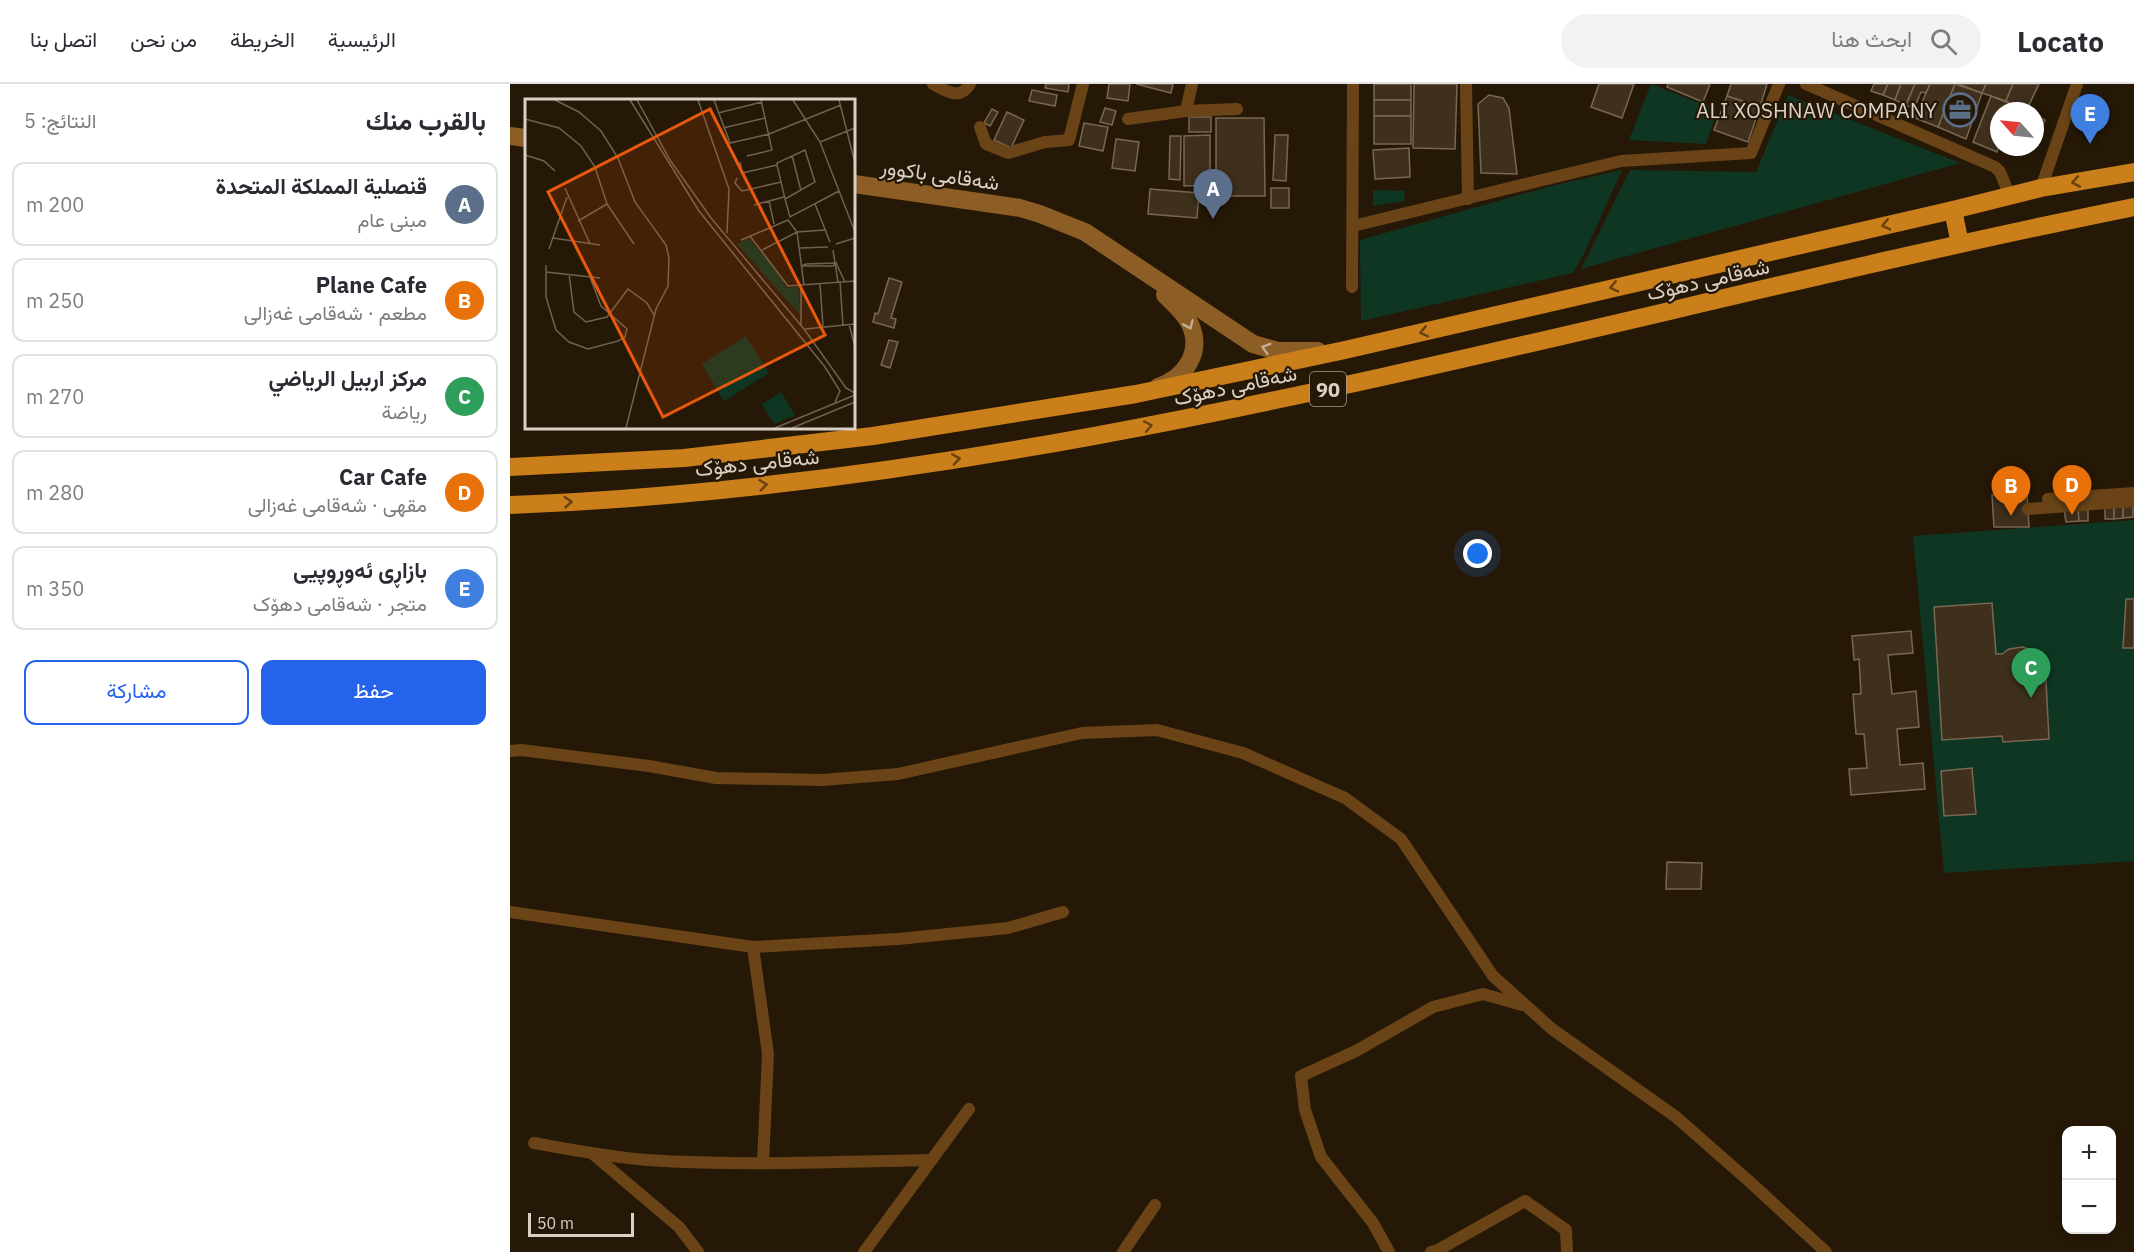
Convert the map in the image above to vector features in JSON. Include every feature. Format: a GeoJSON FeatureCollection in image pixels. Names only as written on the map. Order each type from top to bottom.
{"type":"FeatureCollection","features":[{"type":"Feature","properties":{"kind":"highway","name":"شەقامی دهۆک"},"geometry":{"type":"LineString","coordinates":[[510,467],[684,458],[873,436],[1136,394],[1345,350],[2041,188],[2134,172]]}},
{"type":"Feature","properties":{"kind":"highway","name":"شەقامی دهۆک"},"geometry":{"type":"LineString","coordinates":[[510,505],[564,503],[769,485],[1061,443],[1423,369],[1960,244],[2134,207]]}},
{"type":"Feature","properties":{"kind":"highway"},"geometry":{"type":"LineString","coordinates":[[1953,210],[1960,244]]}},
{"type":"Feature","properties":{"kind":"street"},"geometry":{"type":"LineString","coordinates":[[933,84],[957,94],[966,90],[970,84]]}},
{"type":"Feature","properties":{"kind":"street"},"geometry":{"type":"LineString","coordinates":[[980,127],[986,144],[1008,153],[1045,142],[1069,140],[1083,84]]}},
{"type":"Feature","properties":{"kind":"street"},"geometry":{"type":"LineString","coordinates":[[1186,111],[1192,84]]}},
{"type":"Feature","properties":{"kind":"street"},"geometry":{"type":"LineString","coordinates":[[1352,287],[1353,84]]}},
{"type":"Feature","properties":{"kind":"street"},"geometry":{"type":"LineString","coordinates":[[1466,84],[1468,199]]}},
{"type":"Feature","properties":{"kind":"street"},"geometry":{"type":"LineString","coordinates":[[1353,226],[1621,161],[1751,153],[1779,84]]}},
{"type":"Feature","properties":{"kind":"street"},"geometry":{"type":"LineString","coordinates":[[1806,84],[1995,167],[2000,172],[2010,196]]}},
{"type":"Feature","properties":{"kind":"street"},"geometry":{"type":"LineString","coordinates":[[2041,188],[2077,84]]}},
{"type":"Feature","properties":{"kind":"street"},"geometry":{"type":"LineString","coordinates":[[1128,119],[1186,111],[1237,109]]}},
{"type":"Feature","properties":{"kind":"street"},"geometry":{"type":"LineString","coordinates":[[510,136],[525,138]]}},
{"type":"Feature","properties":{"kind":"street","name":"شەقامی باکوور"},"geometry":{"type":"LineString","coordinates":[[855,184],[1020,208],[1085,232],[1137,266]]}},
{"type":"Feature","properties":{"kind":"street"},"geometry":{"type":"LineString","coordinates":[[1137,266],[1253,344],[1284,352],[1345,350]]}},
{"type":"Feature","properties":{"kind":"street"},"geometry":{"type":"LineString","coordinates":[[1136,394],[1167,384],[1180,375],[1190,362],[1194,341],[1193,332],[1185,315],[1137,266]]}},
{"type":"Feature","properties":{"kind":"street"},"geometry":{"type":"LineString","coordinates":[[2049,507],[2048,499],[2134,492]]}},
{"type":"Feature","properties":{"kind":"street"},"geometry":{"type":"LineString","coordinates":[[2028,509],[2134,501]]}},
{"type":"Feature","properties":{"kind":"street"},"geometry":{"type":"LineString","coordinates":[[510,751],[522,750],[649,766],[716,777],[822,780],[898,774],[1082,733],[1157,730],[1243,753],[1345,798],[1401,839],[1493,976],[1552,1029],[1676,1117],[1827,1252]]}},
{"type":"Feature","properties":{"kind":"street"},"geometry":{"type":"LineString","coordinates":[[510,912],[753,947],[898,939],[1008,928],[1063,912]]}},
{"type":"Feature","properties":{"kind":"street"},"geometry":{"type":"LineString","coordinates":[[753,947],[768,1054],[763,1163]]}},
{"type":"Feature","properties":{"kind":"street"},"geometry":{"type":"LineString","coordinates":[[1389,1252],[1373,1223],[1321,1156],[1305,1110],[1300,1076],[1356,1051],[1433,1007],[1483,994],[1527,1007]]}},
{"type":"Feature","properties":{"kind":"street"},"geometry":{"type":"LineString","coordinates":[[864,1252],[969,1108]]}},
{"type":"Feature","properties":{"kind":"street"},"geometry":{"type":"LineString","coordinates":[[534,1143],[594,1154],[647,1160],[763,1163],[931,1160]]}},
{"type":"Feature","properties":{"kind":"street"},"geometry":{"type":"LineString","coordinates":[[594,1154],[679,1227],[698,1252]]}},
{"type":"Feature","properties":{"kind":"street"},"geometry":{"type":"LineString","coordinates":[[1431,1252],[1525,1201],[1566,1230],[1567,1252]]}},
{"type":"Feature","properties":{"kind":"street"},"geometry":{"type":"LineString","coordinates":[[1123,1252],[1155,1205]]}},
{"type":"Feature","properties":{"kind":"green space"},"geometry":{"type":"Polygon","coordinates":[[[1651,84],[1717,110],[1706,144],[1629,140],[1651,84]]]}},
{"type":"Feature","properties":{"kind":"green space"},"geometry":{"type":"Polygon","coordinates":[[[1788,95],[1960,163],[1581,269],[1630,170],[1756,172],[1788,95]]]}},
{"type":"Feature","properties":{"kind":"green space"},"geometry":{"type":"Polygon","coordinates":[[[1622,170],[1573,273],[1361,321],[1360,240],[1551,186],[1622,170]]]}},
{"type":"Feature","properties":{"kind":"green space"},"geometry":{"type":"Polygon","coordinates":[[[1373,190],[1405,191],[1404,201],[1373,206],[1373,190]]]}},
{"type":"Feature","properties":{"kind":"green space"},"geometry":{"type":"Polygon","coordinates":[[[2134,520],[2134,861],[1944,873],[1913,536],[2134,520]]]}},
{"type":"Feature","properties":{"kind":"building"},"geometry":{"type":"Polygon","coordinates":[[[1046,84],[1069,84],[1068,92],[1045,88],[1046,84]]]}},
{"type":"Feature","properties":{"kind":"building"},"geometry":{"type":"Polygon","coordinates":[[[1109,84],[1130,84],[1128,101],[1107,98],[1109,84]]]}},
{"type":"Feature","properties":{"kind":"building"},"geometry":{"type":"Polygon","coordinates":[[[1136,84],[1173,84],[1171,93],[1136,84]]]}},
{"type":"Feature","properties":{"kind":"building"},"geometry":{"type":"Polygon","coordinates":[[[1374,84],[1411,84],[1411,100],[1374,100],[1374,84]]]}},
{"type":"Feature","properties":{"kind":"building"},"geometry":{"type":"Polygon","coordinates":[[[1414,84],[1457,84],[1455,149],[1413,148],[1414,84]]]}},
{"type":"Feature","properties":{"kind":"building"},"geometry":{"type":"Polygon","coordinates":[[[1599,84],[1634,84],[1622,118],[1591,107],[1599,84]]]}},
{"type":"Feature","properties":{"kind":"building"},"geometry":{"type":"Polygon","coordinates":[[[1668,84],[1710,84],[1703,102],[1667,87],[1668,84]]]}},
{"type":"Feature","properties":{"kind":"building"},"geometry":{"type":"Polygon","coordinates":[[[1731,84],[1767,84],[1760,107],[1727,96],[1731,84]]]}},
{"type":"Feature","properties":{"kind":"building"},"geometry":{"type":"Polygon","coordinates":[[[1874,84],[1888,84],[1883,95],[1871,91],[1874,84]]]}},
{"type":"Feature","properties":{"kind":"building"},"geometry":{"type":"Polygon","coordinates":[[[1888,84],[1901,84],[1895,100],[1883,95],[1888,84]]]}},
{"type":"Feature","properties":{"kind":"building"},"geometry":{"type":"Polygon","coordinates":[[[1901,84],[1915,84],[1906,105],[1895,100],[1901,84]]]}},
{"type":"Feature","properties":{"kind":"building"},"geometry":{"type":"Polygon","coordinates":[[[1915,84],[1930,84],[1926,93],[1921,92],[1914,109],[1906,105],[1915,84]]]}},
{"type":"Feature","properties":{"kind":"building"},"geometry":{"type":"Polygon","coordinates":[[[1930,84],[1955,84],[1938,127],[1915,118],[1930,84]]]}},
{"type":"Feature","properties":{"kind":"building","name":"ALI XOSHNAW COMPANY"},"geometry":{"type":"Polygon","coordinates":[[[1955,84],[1982,93],[1966,139],[1938,127],[1955,84]]]}},
{"type":"Feature","properties":{"kind":"building"},"geometry":{"type":"Polygon","coordinates":[[[1958,84],[1986,84],[1982,93],[1958,84]]]}},
{"type":"Feature","properties":{"kind":"building"},"geometry":{"type":"Polygon","coordinates":[[[1986,84],[2013,84],[2006,101],[1982,93],[1986,84]]]}},
{"type":"Feature","properties":{"kind":"building"},"geometry":{"type":"Polygon","coordinates":[[[2013,84],[2039,84],[2030,102],[2006,101],[2013,84]]]}},
{"type":"Feature","properties":{"kind":"building"},"geometry":{"type":"Polygon","coordinates":[[[1032,90],[1057,95],[1055,106],[1029,101],[1032,90]]]}},
{"type":"Feature","properties":{"kind":"building"},"geometry":{"type":"Polygon","coordinates":[[[1489,95],[1503,98],[1509,108],[1517,174],[1481,173],[1478,104],[1489,95]]]}},
{"type":"Feature","properties":{"kind":"building"},"geometry":{"type":"Polygon","coordinates":[[[1727,96],[1760,107],[1748,142],[1714,130],[1727,96]]]}},
{"type":"Feature","properties":{"kind":"building"},"geometry":{"type":"Polygon","coordinates":[[[1991,96],[2006,102],[1990,102],[1990,149],[1973,142],[1991,96]]]}},
{"type":"Feature","properties":{"kind":"building"},"geometry":{"type":"Polygon","coordinates":[[[1374,100],[1411,100],[1411,116],[1374,116],[1374,100]]]}},
{"type":"Feature","properties":{"kind":"building"},"geometry":{"type":"Polygon","coordinates":[[[1105,108],[1116,111],[1112,125],[1100,122],[1105,108]]]}},
{"type":"Feature","properties":{"kind":"building"},"geometry":{"type":"Polygon","coordinates":[[[992,109],[998,112],[990,126],[984,123],[992,109]]]}},
{"type":"Feature","properties":{"kind":"building"},"geometry":{"type":"Polygon","coordinates":[[[1007,112],[1024,120],[1011,148],[994,140],[1007,112]]]}},
{"type":"Feature","properties":{"kind":"building"},"geometry":{"type":"Polygon","coordinates":[[[1374,116],[1411,116],[1411,144],[1374,144],[1374,116]]]}},
{"type":"Feature","properties":{"kind":"building"},"geometry":{"type":"Polygon","coordinates":[[[1189,117],[1211,117],[1211,132],[1189,132],[1189,117]]]}},
{"type":"Feature","properties":{"kind":"building"},"geometry":{"type":"Polygon","coordinates":[[[1216,118],[1264,118],[1265,196],[1216,196],[1216,118]]]}},
{"type":"Feature","properties":{"kind":"building"},"geometry":{"type":"Polygon","coordinates":[[[1084,123],[1108,127],[1103,151],[1079,146],[1084,123]]]}},
{"type":"Feature","properties":{"kind":"building"},"geometry":{"type":"Polygon","coordinates":[[[1210,135],[1210,185],[1184,186],[1184,136],[1210,135]]]}},
{"type":"Feature","properties":{"kind":"building"},"geometry":{"type":"Polygon","coordinates":[[[1275,135],[1288,135],[1286,181],[1273,180],[1275,135]]]}},
{"type":"Feature","properties":{"kind":"building"},"geometry":{"type":"Polygon","coordinates":[[[1170,136],[1181,136],[1180,180],[1169,179],[1170,136]]]}},
{"type":"Feature","properties":{"kind":"building"},"geometry":{"type":"Polygon","coordinates":[[[1116,139],[1139,142],[1135,171],[1112,168],[1116,139]]]}},
{"type":"Feature","properties":{"kind":"building"},"geometry":{"type":"Polygon","coordinates":[[[1409,148],[1410,177],[1375,179],[1373,150],[1409,148]]]}},
{"type":"Feature","properties":{"kind":"building"},"geometry":{"type":"Polygon","coordinates":[[[1271,188],[1289,188],[1289,208],[1271,208],[1271,188]]]}},
{"type":"Feature","properties":{"kind":"building"},"geometry":{"type":"Polygon","coordinates":[[[1150,189],[1199,193],[1197,218],[1148,214],[1150,189]]]}},
{"type":"Feature","properties":{"kind":"building"},"geometry":{"type":"Polygon","coordinates":[[[889,278],[902,282],[891,318],[896,319],[894,328],[873,322],[875,313],[878,314],[889,278]]]}},
{"type":"Feature","properties":{"kind":"building"},"geometry":{"type":"Polygon","coordinates":[[[889,340],[898,342],[890,368],[881,365],[889,340]]]}},
{"type":"Feature","properties":{"kind":"building"},"geometry":{"type":"Polygon","coordinates":[[[2027,493],[2029,527],[1994,527],[1992,495],[2027,493]]]}},
{"type":"Feature","properties":{"kind":"building"},"geometry":{"type":"Polygon","coordinates":[[[2133,505],[2133,517],[2123,518],[2123,506],[2133,505]]]}},
{"type":"Feature","properties":{"kind":"building"},"geometry":{"type":"Polygon","coordinates":[[[2114,506],[2114,519],[2105,519],[2105,507],[2114,506]]]}},
{"type":"Feature","properties":{"kind":"building"},"geometry":{"type":"Polygon","coordinates":[[[2114,506],[2123,506],[2123,518],[2114,519],[2114,506]]]}},
{"type":"Feature","properties":{"kind":"building"},"geometry":{"type":"Polygon","coordinates":[[[2078,508],[2079,521],[2066,522],[2064,509],[2078,508]]]}},
{"type":"Feature","properties":{"kind":"building"},"geometry":{"type":"Polygon","coordinates":[[[2078,508],[2088,508],[2088,521],[2079,521],[2078,508]]]}},
{"type":"Feature","properties":{"kind":"building"},"geometry":{"type":"Polygon","coordinates":[[[2126,599],[2134,599],[2134,648],[2123,648],[2126,599]]]}},
{"type":"Feature","properties":{"kind":"building"},"geometry":{"type":"Polygon","coordinates":[[[1992,603],[1996,654],[2023,647],[2034,651],[2045,661],[2049,739],[2003,742],[2002,736],[1942,740],[1934,607],[1992,603]]]}},
{"type":"Feature","properties":{"kind":"building"},"geometry":{"type":"Polygon","coordinates":[[[1911,631],[1913,653],[1888,655],[1892,694],[1916,691],[1919,727],[1897,729],[1900,765],[1923,763],[1925,789],[1851,795],[1849,769],[1867,768],[1864,734],[1856,734],[1853,694],[1861,694],[1859,659],[1854,660],[1852,636],[1911,631]]]}},
{"type":"Feature","properties":{"kind":"building"},"geometry":{"type":"Polygon","coordinates":[[[1972,768],[1976,814],[1944,816],[1941,771],[1972,768]]]}},
{"type":"Feature","properties":{"kind":"building"},"geometry":{"type":"Polygon","coordinates":[[[1667,862],[1702,863],[1701,889],[1666,889],[1667,862]]]}},
{"type":"Feature","properties":{"kind":"place","name":"ALI XOSHNAW COMPANY"},"geometry":{"type":"Point","coordinates":[1960,110]}},
{"type":"Feature","properties":{"kind":"place","name":"بازاڕی ئەوڕوپیی"},"geometry":{"type":"Point","coordinates":[2090,144]}},
{"type":"Feature","properties":{"kind":"place","name":"قنصلية المملكة المتحدة"},"geometry":{"type":"Point","coordinates":[1213,219]}},
{"type":"Feature","properties":{"kind":"place","name":"Car Cafe"},"geometry":{"type":"Point","coordinates":[2072,515]}},
{"type":"Feature","properties":{"kind":"place","name":"Plane Cafe"},"geometry":{"type":"Point","coordinates":[2011,516]}},
{"type":"Feature","properties":{"kind":"place","name":"مركز اربيل الرياضي"},"geometry":{"type":"Point","coordinates":[2031,698]}}]}
